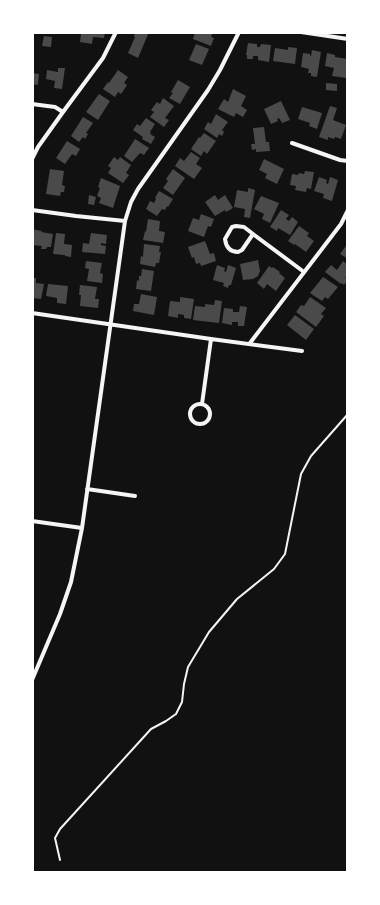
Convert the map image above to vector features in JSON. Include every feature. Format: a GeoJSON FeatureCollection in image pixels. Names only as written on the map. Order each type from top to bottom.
{"type":"FeatureCollection","features":[{"type":"Feature","properties":{"kind":"street"},"geometry":{"type":"LineString","coordinates":[[32,159],[62,112],[103,58],[116,32]]}},
{"type":"Feature","properties":{"kind":"street"},"geometry":{"type":"LineString","coordinates":[[32,680],[60,614],[71,582],[82,528],[125,221],[131,202],[138,189],[208,90],[239,32]]}},
{"type":"Feature","properties":{"kind":"street"},"geometry":{"type":"LineString","coordinates":[[301,32],[348,39]]}},
{"type":"Feature","properties":{"kind":"street"},"geometry":{"type":"LineString","coordinates":[[32,104],[55,108],[62,112]]}},
{"type":"Feature","properties":{"kind":"street"},"geometry":{"type":"LineString","coordinates":[[292,143],[348,161]]}},
{"type":"Feature","properties":{"kind":"street"},"geometry":{"type":"LineString","coordinates":[[32,210],[125,221]]}},
{"type":"Feature","properties":{"kind":"street"},"geometry":{"type":"LineString","coordinates":[[250,344],[341,224],[348,210]]}},
{"type":"Feature","properties":{"kind":"street"},"geometry":{"type":"LineString","coordinates":[[253,234],[242,250],[238,252],[230,250],[225,243],[225,239],[232,228],[236,226],[244,227],[304,272]]}},
{"type":"Feature","properties":{"kind":"street"},"geometry":{"type":"LineString","coordinates":[[32,313],[302,351]]}},
{"type":"Feature","properties":{"kind":"street"},"geometry":{"type":"LineString","coordinates":[[202,404],[211,339]]}},
{"type":"Feature","properties":{"kind":"street"},"geometry":{"type":"LineString","coordinates":[[202,404],[208,408],[210,414],[206,422],[200,424],[192,419],[191,410],[196,405],[202,404]]}},
{"type":"Feature","properties":{"kind":"street"},"geometry":{"type":"LineString","coordinates":[[87,489],[134,496]]}},
{"type":"Feature","properties":{"kind":"street"},"geometry":{"type":"LineString","coordinates":[[32,521],[82,528]]}},
{"type":"Feature","properties":{"kind":"lane"},"geometry":{"type":"LineString","coordinates":[[60,860],[54,838],[60,829],[151,729],[176,714],[182,702],[188,668],[209,632],[237,599],[274,569],[285,554],[301,474],[311,456],[348,414]]}},
{"type":"Feature","properties":{"kind":"building"},"geometry":{"type":"Polygon","coordinates":[[[76,32],[105,32],[104,38],[93,37],[92,44],[80,42],[81,34],[76,34],[76,32]]]}},
{"type":"Feature","properties":{"kind":"building"},"geometry":{"type":"Polygon","coordinates":[[[135,32],[149,32],[138,58],[128,53],[135,37],[135,32]]]}},
{"type":"Feature","properties":{"kind":"building"},"geometry":{"type":"Polygon","coordinates":[[[195,32],[213,32],[211,37],[214,38],[211,46],[193,39],[195,32]]]}},
{"type":"Feature","properties":{"kind":"building"},"geometry":{"type":"Polygon","coordinates":[[[44,36],[52,37],[51,47],[42,46],[44,36]]]}},
{"type":"Feature","properties":{"kind":"building"},"geometry":{"type":"Polygon","coordinates":[[[248,43],[257,44],[257,47],[260,47],[261,44],[271,45],[269,62],[258,60],[258,56],[253,56],[253,59],[247,59],[248,43]]]}},
{"type":"Feature","properties":{"kind":"building"},"geometry":{"type":"Polygon","coordinates":[[[196,44],[209,49],[202,65],[189,60],[196,44]]]}},
{"type":"Feature","properties":{"kind":"building"},"geometry":{"type":"Polygon","coordinates":[[[288,47],[297,48],[295,64],[273,61],[275,48],[288,50],[288,47]]]}},
{"type":"Feature","properties":{"kind":"building"},"geometry":{"type":"Polygon","coordinates":[[[312,50],[321,52],[317,77],[311,76],[311,73],[308,73],[309,69],[301,67],[303,53],[310,54],[311,56],[312,50]]]}},
{"type":"Feature","properties":{"kind":"building"},"geometry":{"type":"Polygon","coordinates":[[[327,53],[335,55],[335,57],[348,59],[346,78],[332,76],[334,68],[325,66],[327,53]]]}},
{"type":"Feature","properties":{"kind":"building"},"geometry":{"type":"Polygon","coordinates":[[[58,68],[65,68],[62,89],[54,88],[55,81],[46,79],[47,70],[58,72],[58,68]]]}},
{"type":"Feature","properties":{"kind":"building"},"geometry":{"type":"Polygon","coordinates":[[[118,70],[128,77],[124,83],[127,85],[121,94],[118,92],[115,97],[103,89],[118,70]]]}},
{"type":"Feature","properties":{"kind":"building"},"geometry":{"type":"Polygon","coordinates":[[[32,73],[39,74],[38,85],[32,84],[32,73]]]}},
{"type":"Feature","properties":{"kind":"building"},"geometry":{"type":"Polygon","coordinates":[[[178,80],[190,87],[180,104],[169,98],[178,80]]]}},
{"type":"Feature","properties":{"kind":"building"},"geometry":{"type":"Polygon","coordinates":[[[326,83],[337,84],[337,91],[326,90],[326,83]]]}},
{"type":"Feature","properties":{"kind":"building"},"geometry":{"type":"Polygon","coordinates":[[[233,89],[246,96],[241,106],[247,110],[243,117],[236,113],[234,117],[218,109],[224,99],[228,102],[233,89]]]}},
{"type":"Feature","properties":{"kind":"building"},"geometry":{"type":"Polygon","coordinates":[[[99,94],[110,101],[98,120],[86,112],[99,94]]]}},
{"type":"Feature","properties":{"kind":"building"},"geometry":{"type":"Polygon","coordinates":[[[163,98],[174,106],[165,118],[169,120],[164,127],[150,117],[154,112],[151,110],[157,102],[160,104],[163,98]]]}},
{"type":"Feature","properties":{"kind":"building"},"geometry":{"type":"Polygon","coordinates":[[[281,101],[290,120],[282,123],[279,118],[277,119],[278,121],[271,124],[264,109],[281,101]]]}},
{"type":"Feature","properties":{"kind":"building"},"geometry":{"type":"Polygon","coordinates":[[[330,106],[337,108],[333,120],[346,125],[341,139],[328,137],[328,140],[319,137],[330,106]]]}},
{"type":"Feature","properties":{"kind":"building"},"geometry":{"type":"Polygon","coordinates":[[[302,107],[322,113],[317,129],[309,126],[310,123],[298,119],[302,107]]]}},
{"type":"Feature","properties":{"kind":"building"},"geometry":{"type":"Polygon","coordinates":[[[216,114],[228,122],[222,130],[224,132],[222,136],[219,134],[217,138],[204,129],[208,122],[211,124],[216,114]]]}},
{"type":"Feature","properties":{"kind":"building"},"geometry":{"type":"Polygon","coordinates":[[[83,117],[93,123],[86,133],[88,134],[85,139],[83,137],[79,142],[71,136],[83,117]]]}},
{"type":"Feature","properties":{"kind":"building"},"geometry":{"type":"Polygon","coordinates":[[[146,118],[155,124],[150,132],[155,137],[151,144],[142,139],[143,137],[133,130],[137,124],[140,126],[146,118]]]}},
{"type":"Feature","properties":{"kind":"building"},"geometry":{"type":"Polygon","coordinates":[[[264,127],[266,142],[269,142],[270,151],[256,152],[256,149],[252,150],[251,144],[255,144],[253,128],[264,127]]]}},
{"type":"Feature","properties":{"kind":"building"},"geometry":{"type":"Polygon","coordinates":[[[204,133],[216,141],[207,154],[204,151],[201,156],[191,149],[204,133]]]}},
{"type":"Feature","properties":{"kind":"building"},"geometry":{"type":"Polygon","coordinates":[[[135,139],[149,148],[144,155],[140,153],[132,162],[124,156],[135,139]]]}},
{"type":"Feature","properties":{"kind":"building"},"geometry":{"type":"Polygon","coordinates":[[[67,141],[80,149],[76,156],[72,154],[65,164],[56,158],[67,141]]]}},
{"type":"Feature","properties":{"kind":"building"},"geometry":{"type":"Polygon","coordinates":[[[191,152],[200,158],[196,164],[202,168],[194,179],[175,166],[180,158],[184,161],[191,152]]]}},
{"type":"Feature","properties":{"kind":"building"},"geometry":{"type":"Polygon","coordinates":[[[114,157],[118,160],[120,157],[131,165],[126,173],[129,175],[123,183],[108,173],[111,168],[108,166],[114,157]]]}},
{"type":"Feature","properties":{"kind":"building"},"geometry":{"type":"Polygon","coordinates":[[[264,159],[284,169],[277,184],[265,178],[267,174],[259,170],[264,159]]]}},
{"type":"Feature","properties":{"kind":"building"},"geometry":{"type":"Polygon","coordinates":[[[50,169],[64,171],[62,185],[65,186],[64,192],[61,192],[60,196],[46,194],[50,169]]]}},
{"type":"Feature","properties":{"kind":"building"},"geometry":{"type":"Polygon","coordinates":[[[173,169],[185,178],[173,195],[163,188],[168,181],[166,179],[173,169]]]}},
{"type":"Feature","properties":{"kind":"building"},"geometry":{"type":"Polygon","coordinates":[[[305,171],[314,172],[311,189],[307,188],[306,192],[295,190],[296,186],[290,185],[292,174],[304,174],[305,171]]]}},
{"type":"Feature","properties":{"kind":"building"},"geometry":{"type":"Polygon","coordinates":[[[319,177],[327,180],[326,183],[328,184],[330,177],[338,180],[332,201],[323,198],[324,194],[314,191],[319,177]]]}},
{"type":"Feature","properties":{"kind":"building"},"geometry":{"type":"Polygon","coordinates":[[[101,178],[120,186],[113,208],[99,203],[101,198],[97,196],[101,178]]]}},
{"type":"Feature","properties":{"kind":"building"},"geometry":{"type":"Polygon","coordinates":[[[248,188],[255,190],[250,218],[244,217],[245,209],[234,207],[237,190],[248,192],[248,188]]]}},
{"type":"Feature","properties":{"kind":"building"},"geometry":{"type":"Polygon","coordinates":[[[159,191],[173,199],[168,207],[165,210],[162,209],[157,216],[146,209],[150,201],[154,203],[159,191]]]}},
{"type":"Feature","properties":{"kind":"building"},"geometry":{"type":"Polygon","coordinates":[[[89,195],[96,197],[94,205],[88,204],[89,195]]]}},
{"type":"Feature","properties":{"kind":"building"},"geometry":{"type":"Polygon","coordinates":[[[215,195],[218,200],[225,195],[233,208],[215,216],[205,202],[215,195]]]}},
{"type":"Feature","properties":{"kind":"building"},"geometry":{"type":"Polygon","coordinates":[[[261,196],[279,203],[270,223],[262,219],[264,214],[254,209],[261,196]]]}},
{"type":"Feature","properties":{"kind":"building"},"geometry":{"type":"Polygon","coordinates":[[[281,210],[289,215],[286,219],[289,221],[292,217],[298,222],[290,235],[278,228],[277,231],[270,227],[281,210]]]}},
{"type":"Feature","properties":{"kind":"building"},"geometry":{"type":"Polygon","coordinates":[[[201,214],[214,219],[211,227],[208,226],[204,237],[188,231],[193,218],[199,220],[201,214]]]}},
{"type":"Feature","properties":{"kind":"building"},"geometry":{"type":"Polygon","coordinates":[[[148,219],[160,221],[159,231],[165,232],[163,243],[143,240],[148,219]]]}},
{"type":"Feature","properties":{"kind":"building"},"geometry":{"type":"Polygon","coordinates":[[[299,226],[309,233],[307,236],[314,241],[306,252],[288,241],[299,226]]]}},
{"type":"Feature","properties":{"kind":"building"},"geometry":{"type":"Polygon","coordinates":[[[32,229],[53,234],[51,247],[41,249],[42,246],[32,245],[32,229]]]}},
{"type":"Feature","properties":{"kind":"building"},"geometry":{"type":"Polygon","coordinates":[[[56,233],[65,234],[64,244],[72,245],[71,257],[53,254],[56,233]]]}},
{"type":"Feature","properties":{"kind":"building"},"geometry":{"type":"Polygon","coordinates":[[[91,233],[107,235],[106,244],[101,243],[101,245],[106,246],[105,254],[82,252],[83,243],[89,244],[91,233]]]}},
{"type":"Feature","properties":{"kind":"building"},"geometry":{"type":"Polygon","coordinates":[[[205,241],[210,254],[214,253],[216,261],[201,266],[200,263],[196,264],[188,247],[205,241]]]}},
{"type":"Feature","properties":{"kind":"building"},"geometry":{"type":"Polygon","coordinates":[[[348,243],[348,259],[340,254],[348,243]]]}},
{"type":"Feature","properties":{"kind":"building"},"geometry":{"type":"Polygon","coordinates":[[[144,244],[160,246],[159,263],[156,263],[155,267],[140,264],[141,256],[143,257],[144,244]]]}},
{"type":"Feature","properties":{"kind":"building"},"geometry":{"type":"Polygon","coordinates":[[[258,260],[260,271],[258,276],[253,279],[243,280],[240,264],[258,260]]]}},
{"type":"Feature","properties":{"kind":"building"},"geometry":{"type":"Polygon","coordinates":[[[86,261],[102,263],[100,273],[103,274],[102,283],[87,281],[89,269],[85,268],[86,261]]]}},
{"type":"Feature","properties":{"kind":"building"},"geometry":{"type":"Polygon","coordinates":[[[343,261],[348,265],[348,275],[345,278],[348,280],[344,285],[325,272],[331,265],[337,270],[343,261]]]}},
{"type":"Feature","properties":{"kind":"building"},"geometry":{"type":"Polygon","coordinates":[[[217,265],[225,268],[224,271],[226,272],[228,265],[236,268],[231,285],[228,288],[223,286],[224,283],[213,280],[217,265]]]}},
{"type":"Feature","properties":{"kind":"building"},"geometry":{"type":"Polygon","coordinates":[[[269,266],[280,272],[285,278],[276,291],[267,284],[264,289],[257,283],[269,266]]]}},
{"type":"Feature","properties":{"kind":"building"},"geometry":{"type":"Polygon","coordinates":[[[142,269],[154,271],[151,291],[136,289],[137,280],[139,281],[142,269]]]}},
{"type":"Feature","properties":{"kind":"building"},"geometry":{"type":"Polygon","coordinates":[[[323,277],[338,287],[328,299],[325,297],[322,301],[310,293],[323,277]]]}},
{"type":"Feature","properties":{"kind":"building"},"geometry":{"type":"Polygon","coordinates":[[[32,278],[36,278],[36,283],[44,284],[41,299],[32,298],[32,278]]]}},
{"type":"Feature","properties":{"kind":"building"},"geometry":{"type":"Polygon","coordinates":[[[48,284],[68,286],[66,304],[57,303],[57,298],[46,296],[48,284]]]}},
{"type":"Feature","properties":{"kind":"building"},"geometry":{"type":"Polygon","coordinates":[[[80,285],[97,287],[95,299],[99,299],[98,308],[80,306],[80,285]]]}},
{"type":"Feature","properties":{"kind":"building"},"geometry":{"type":"Polygon","coordinates":[[[141,294],[157,297],[154,315],[133,311],[134,304],[139,304],[141,294]]]}},
{"type":"Feature","properties":{"kind":"building"},"geometry":{"type":"Polygon","coordinates":[[[180,297],[194,299],[191,319],[184,318],[184,315],[178,314],[178,318],[168,316],[170,301],[180,302],[180,297]]]}},
{"type":"Feature","properties":{"kind":"building"},"geometry":{"type":"Polygon","coordinates":[[[310,297],[326,308],[321,314],[324,316],[316,327],[296,312],[301,305],[304,306],[310,297]]]}},
{"type":"Feature","properties":{"kind":"building"},"geometry":{"type":"Polygon","coordinates":[[[215,300],[222,301],[219,323],[193,320],[195,306],[205,307],[205,304],[214,305],[215,300]]]}},
{"type":"Feature","properties":{"kind":"building"},"geometry":{"type":"Polygon","coordinates":[[[240,306],[247,307],[244,326],[238,326],[238,322],[232,322],[232,325],[222,323],[224,308],[233,309],[233,312],[239,312],[240,306]]]}},
{"type":"Feature","properties":{"kind":"building"},"geometry":{"type":"Polygon","coordinates":[[[295,315],[314,329],[306,340],[287,325],[295,315]]]}}]}
